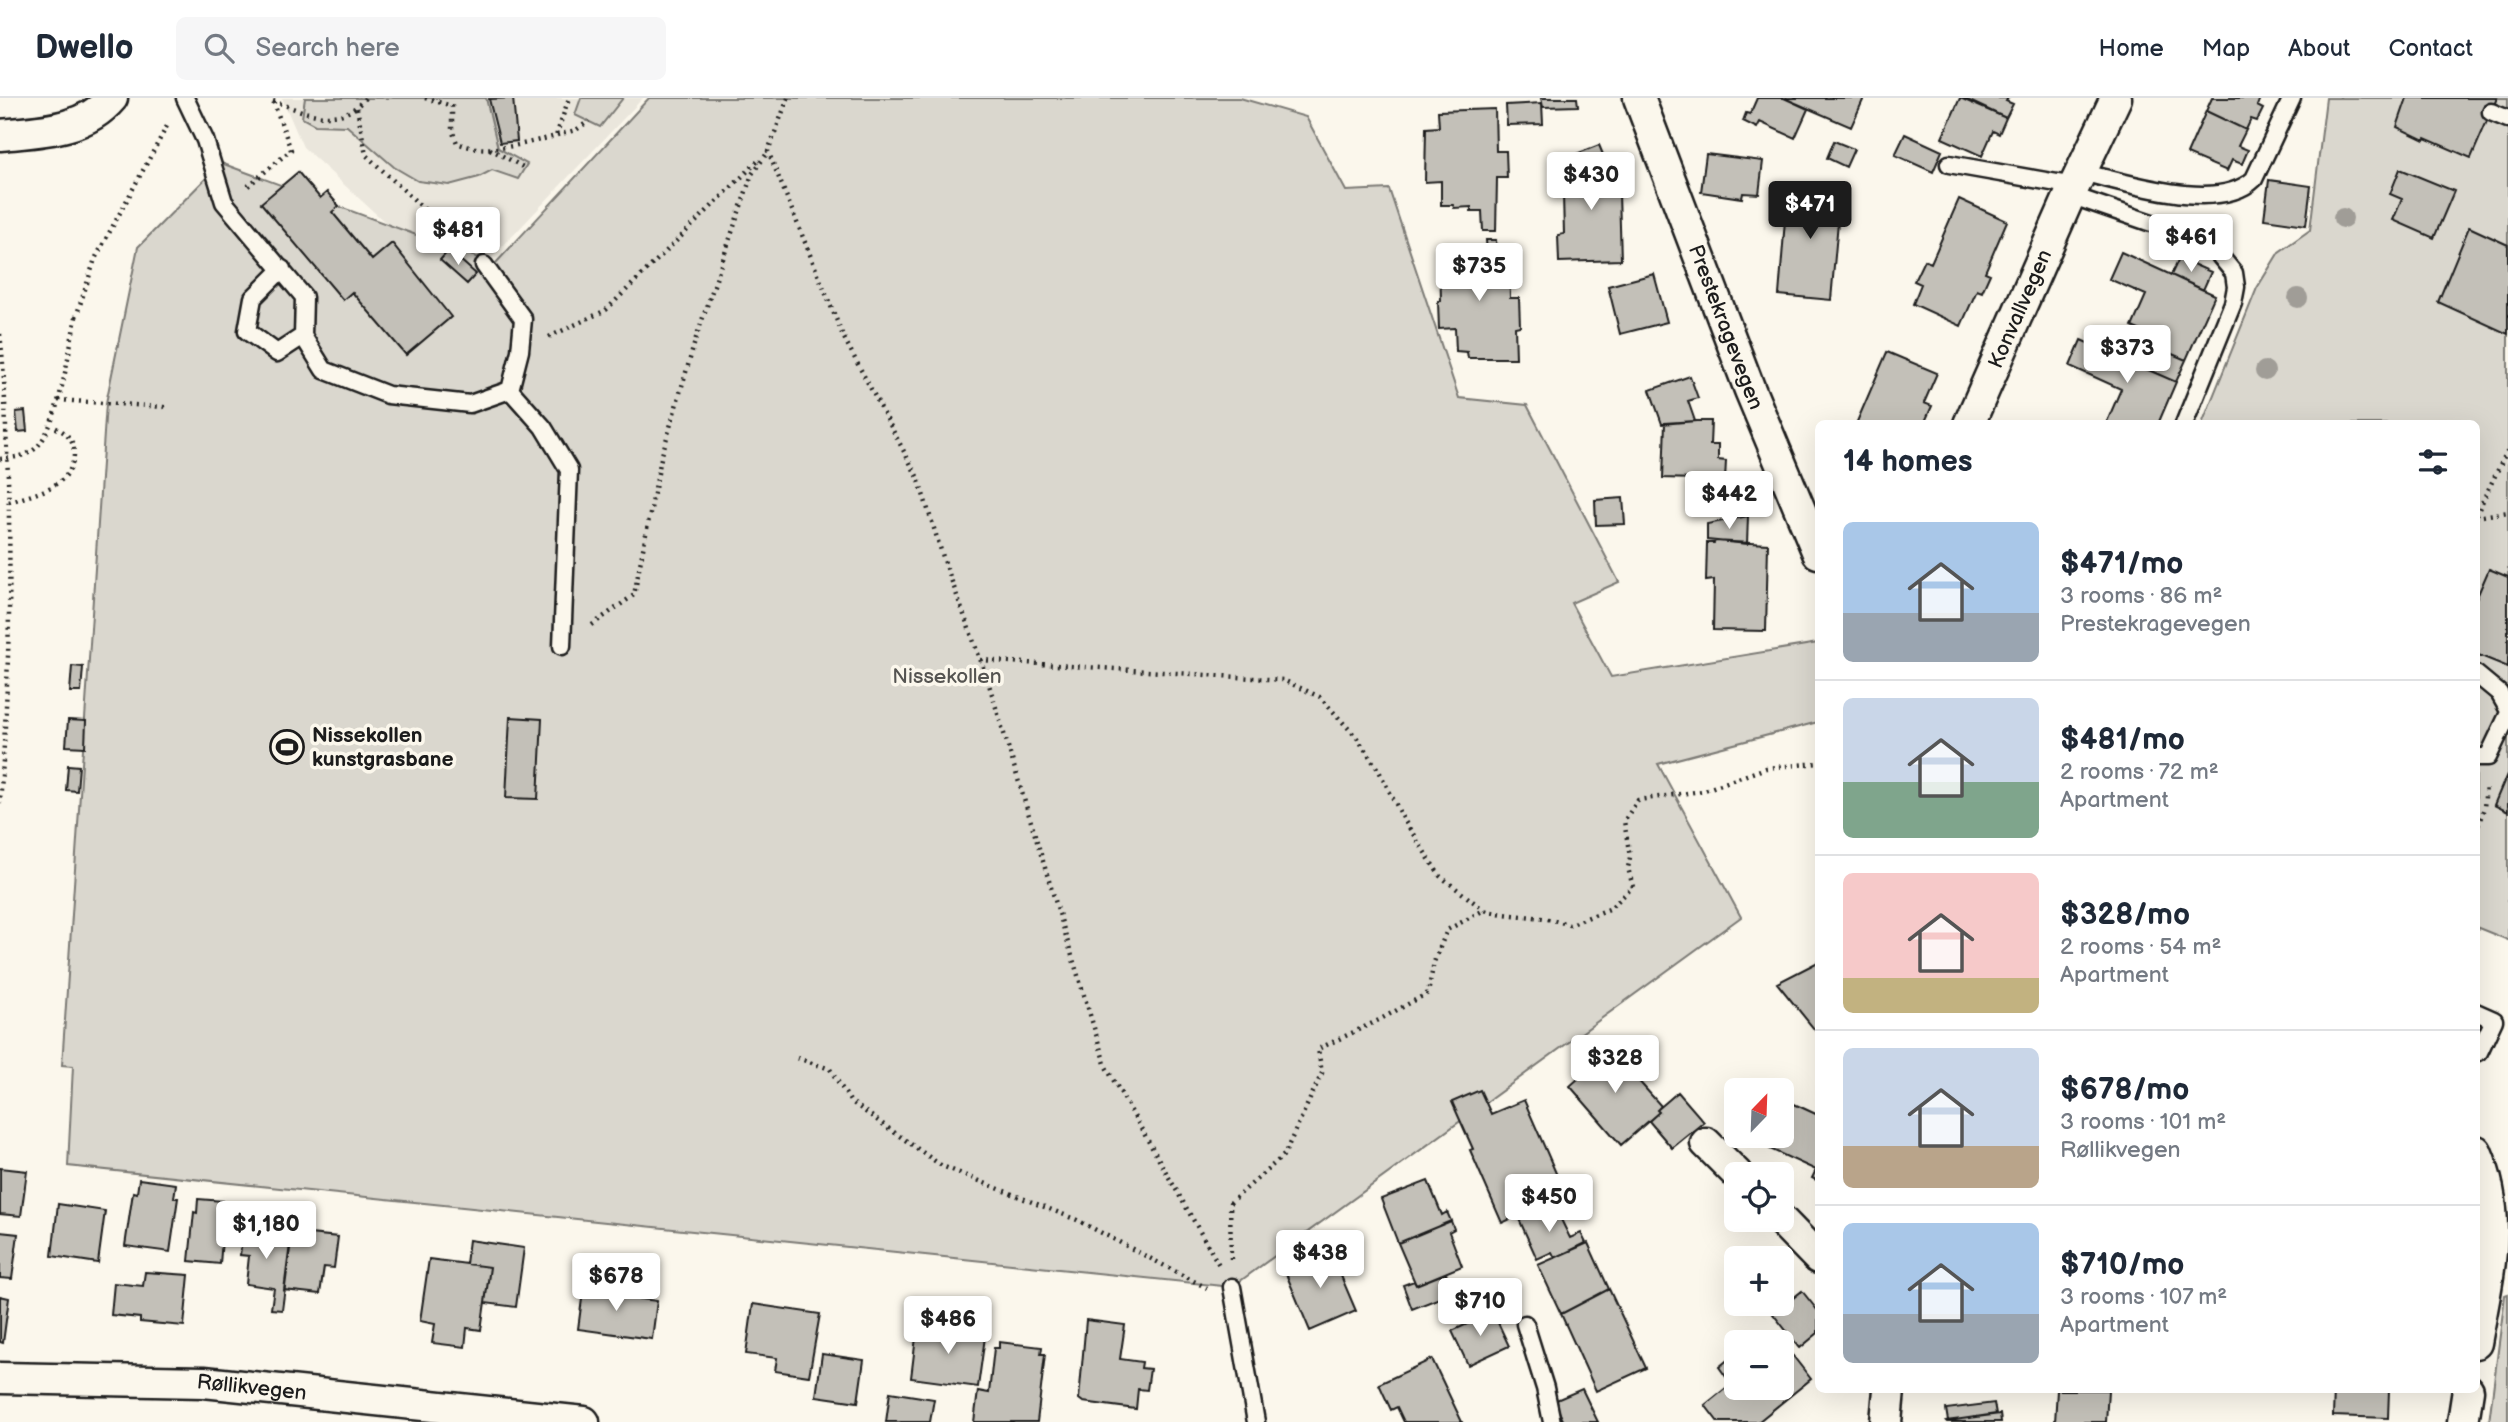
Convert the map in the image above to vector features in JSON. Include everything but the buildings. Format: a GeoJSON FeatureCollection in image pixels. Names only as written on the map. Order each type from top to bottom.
{"type":"FeatureCollection","features":[{"type":"Feature","properties":{"kind":"street"},"geometry":{"type":"LineString","coordinates":[[0,135],[80,122],[95,114],[112,98]]}},
{"type":"Feature","properties":{"kind":"street","name":"Prestekragevegen"},"geometry":{"type":"LineString","coordinates":[[1639,98],[1750,390],[1815,545]]}},
{"type":"Feature","properties":{"kind":"street","name":"Konvallvegen"},"geometry":{"type":"LineString","coordinates":[[1971,420],[2116,98]]}},
{"type":"Feature","properties":{"kind":"street"},"geometry":{"type":"LineString","coordinates":[[1706,1143],[1725,1162]]}},
{"type":"Feature","properties":{"kind":"street"},"geometry":{"type":"LineString","coordinates":[[2480,1163],[2491,1195],[2494,1223],[2480,1320]]}},
{"type":"Feature","properties":{"kind":"street"},"geometry":{"type":"LineString","coordinates":[[1793,1232],[1815,1255]]}},
{"type":"Feature","properties":{"kind":"street","name":"Røllikvegen"},"geometry":{"type":"LineString","coordinates":[[0,1378],[204,1382],[584,1422]]}},
{"type":"Feature","properties":{"kind":"street"},"geometry":{"type":"LineString","coordinates":[[1886,1422],[1889,1393]]}},
{"type":"Feature","properties":{"kind":"street"},"geometry":{"type":"LineString","coordinates":[[2462,1422],[2467,1393]]}},
{"type":"Feature","properties":{"kind":"lane"},"geometry":{"type":"LineString","coordinates":[[185,98],[205,140],[224,202],[304,297],[303,336],[324,370],[388,395],[470,404],[510,390]]}},
{"type":"Feature","properties":{"kind":"lane"},"geometry":{"type":"LineString","coordinates":[[1949,164],[2075,184],[2194,197],[2233,193],[2245,188],[2255,179],[2292,98]]}},
{"type":"Feature","properties":{"kind":"lane"},"geometry":{"type":"LineString","coordinates":[[2491,112],[2508,119]]}},
{"type":"Feature","properties":{"kind":"lane"},"geometry":{"type":"LineString","coordinates":[[2075,184],[2216,251],[2234,273],[2234,303],[2185,420]]}},
{"type":"Feature","properties":{"kind":"lane"},"geometry":{"type":"LineString","coordinates":[[484,265],[523,318],[520,351],[510,390]]}},
{"type":"Feature","properties":{"kind":"lane"},"geometry":{"type":"LineString","coordinates":[[282,269],[253,298],[247,331],[277,352],[303,336]]}},
{"type":"Feature","properties":{"kind":"lane"},"geometry":{"type":"LineString","coordinates":[[510,390],[543,427],[569,470],[562,646]]}},
{"type":"Feature","properties":{"kind":"lane"},"geometry":{"type":"LineString","coordinates":[[2480,677],[2498,693],[2508,709]]}},
{"type":"Feature","properties":{"kind":"lane"},"geometry":{"type":"LineString","coordinates":[[2482,757],[2508,715]]}},
{"type":"Feature","properties":{"kind":"lane"},"geometry":{"type":"LineString","coordinates":[[2480,1014],[2494,1020],[2480,1050]]}},
{"type":"Feature","properties":{"kind":"lane"},"geometry":{"type":"LineString","coordinates":[[1232,1287],[1256,1422]]}},
{"type":"Feature","properties":{"kind":"lane"},"geometry":{"type":"LineString","coordinates":[[1525,1324],[1545,1388],[1552,1422]]}},
{"type":"Feature","properties":{"kind":"path"},"geometry":{"type":"LineString","coordinates":[[272,99],[325,118],[357,108],[365,98]]}},
{"type":"Feature","properties":{"kind":"path"},"geometry":{"type":"LineString","coordinates":[[425,98],[452,106],[452,130],[457,143],[468,148],[489,148],[556,136],[576,130],[589,121]]}},
{"type":"Feature","properties":{"kind":"path"},"geometry":{"type":"LineString","coordinates":[[556,136],[569,98]]}},
{"type":"Feature","properties":{"kind":"path"},"geometry":{"type":"LineString","coordinates":[[562,646],[634,595],[661,458],[696,338],[752,174],[768,151],[788,98]]}},
{"type":"Feature","properties":{"kind":"path"},"geometry":{"type":"LineString","coordinates":[[244,189],[291,150],[272,99]]}},
{"type":"Feature","properties":{"kind":"path"},"geometry":{"type":"LineString","coordinates":[[357,108],[366,155],[484,265]]}},
{"type":"Feature","properties":{"kind":"path"},"geometry":{"type":"LineString","coordinates":[[0,459],[33,451],[52,426],[76,317],[95,259],[170,120]]}},
{"type":"Feature","properties":{"kind":"path"},"geometry":{"type":"LineString","coordinates":[[489,148],[525,167]]}},
{"type":"Feature","properties":{"kind":"path"},"geometry":{"type":"LineString","coordinates":[[520,351],[606,310],[768,151]]}},
{"type":"Feature","properties":{"kind":"path"},"geometry":{"type":"LineString","coordinates":[[768,151],[844,336],[918,478],[980,660],[1106,1067],[1232,1287]]}},
{"type":"Feature","properties":{"kind":"path"},"geometry":{"type":"LineString","coordinates":[[0,334],[9,502],[10,627],[0,803]]}},
{"type":"Feature","properties":{"kind":"path"},"geometry":{"type":"LineString","coordinates":[[58,400],[164,407],[166,412]]}},
{"type":"Feature","properties":{"kind":"path"},"geometry":{"type":"LineString","coordinates":[[9,502],[43,491],[68,475],[74,462],[75,449],[66,432],[52,426]]}},
{"type":"Feature","properties":{"kind":"path"},"geometry":{"type":"LineString","coordinates":[[2480,508],[2508,449]]}},
{"type":"Feature","properties":{"kind":"path"},"geometry":{"type":"LineString","coordinates":[[2480,516],[2508,512]]}},
{"type":"Feature","properties":{"kind":"path"},"geometry":{"type":"LineString","coordinates":[[980,660],[1283,680],[1320,697],[1358,739],[1440,876],[1484,910],[1506,916],[1553,919],[1569,925],[1609,909],[1633,887],[1623,821],[1638,800],[1702,791],[1766,768],[1815,763]]}},
{"type":"Feature","properties":{"kind":"path"},"geometry":{"type":"LineString","coordinates":[[2480,820],[2484,808],[2482,757]]}},
{"type":"Feature","properties":{"kind":"path"},"geometry":{"type":"LineString","coordinates":[[1232,1287],[1230,1203],[1284,1155],[1322,1073],[1318,1048],[1379,1020],[1429,992],[1434,962],[1447,930],[1484,910]]}},
{"type":"Feature","properties":{"kind":"path"},"geometry":{"type":"LineString","coordinates":[[797,1058],[830,1069],[850,1101],[942,1166],[1077,1220],[1206,1289],[1232,1287]]}},
{"type":"Feature","properties":{"kind":"shaded area"},"geometry":{"type":"Polygon","coordinates":[[[282,98],[643,98],[467,284],[434,267],[303,147],[282,98]]]}},
{"type":"Feature","properties":{"kind":"green space"},"geometry":{"type":"Polygon","coordinates":[[[305,98],[486,98],[498,148],[527,164],[518,179],[492,170],[479,177],[449,185],[418,181],[394,167],[347,126],[315,125],[302,118],[305,98]]]}},
{"type":"Feature","properties":{"kind":"green space"},"geometry":{"type":"Polygon","coordinates":[[[581,98],[623,98],[600,127],[575,115],[581,98]]]}},
{"type":"Feature","properties":{"kind":"green space","name":"Nissekollen"},"geometry":{"type":"Polygon","coordinates":[[[649,98],[1240,98],[1306,117],[1346,191],[1389,189],[1459,398],[1527,405],[1619,582],[1571,603],[1611,677],[1815,643],[1815,723],[1658,764],[1741,917],[1232,1287],[68,1166],[73,1066],[62,1065],[106,403],[138,247],[221,163],[495,264],[649,98]]]}},
{"type":"Feature","properties":{"kind":"green space"},"geometry":{"type":"Polygon","coordinates":[[[2326,98],[2508,98],[2508,940],[2480,929],[2480,420],[2204,420],[2257,288],[2279,252],[2310,230],[2326,98]]]}},
{"type":"Feature","properties":{"kind":"green space"},"geometry":{"type":"Polygon","coordinates":[[[2508,1294],[2508,1422],[2489,1422],[2505,1295],[2508,1294]]]}},
{"type":"Feature","properties":{"kind":"place","name":"Nissekollen kunstgrasbane"},"geometry":{"type":"Point","coordinates":[287,747]}}]}
